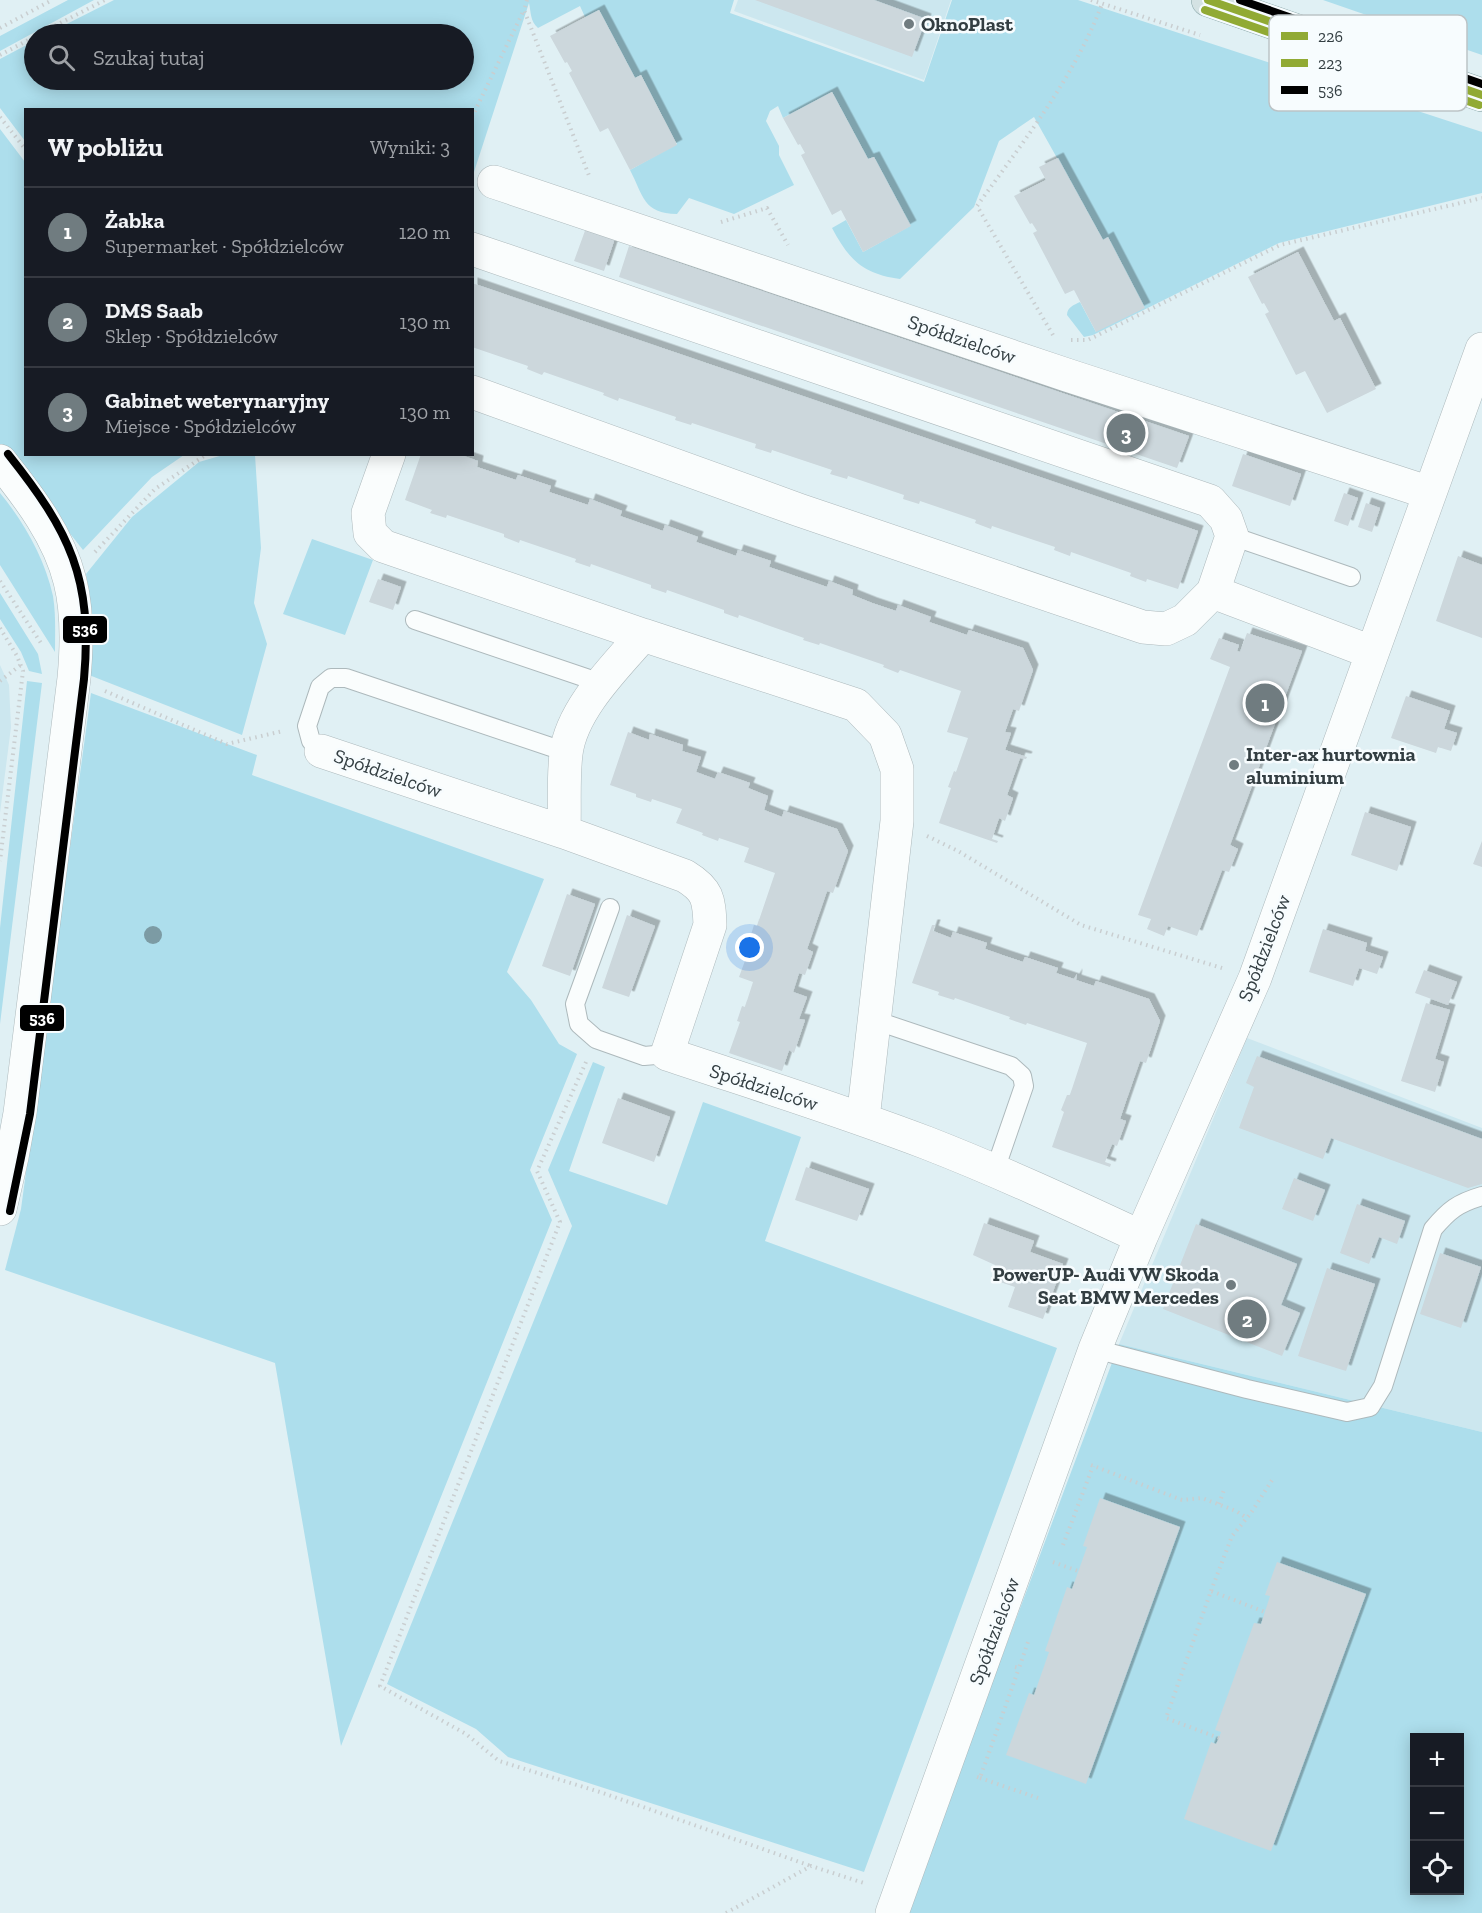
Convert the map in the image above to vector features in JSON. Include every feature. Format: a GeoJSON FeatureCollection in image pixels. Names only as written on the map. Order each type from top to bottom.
{"type":"FeatureCollection","features":[{"type":"Feature","properties":{"kind":"main road"},"geometry":{"type":"LineString","coordinates":[[1208,0],[1269,21]]}},
{"type":"Feature","properties":{"kind":"main road"},"geometry":{"type":"LineString","coordinates":[[1467,90],[1482,95]]}},
{"type":"Feature","properties":{"kind":"street","name":"Spółdzielców"},"geometry":{"type":"LineString","coordinates":[[494,182],[1067,375],[1430,493]]}},
{"type":"Feature","properties":{"kind":"street"},"geometry":{"type":"LineString","coordinates":[[474,250],[1210,501],[1226,519],[1232,536],[1213,592],[1185,620],[1166,629],[1143,627],[800,510],[474,393]]}},
{"type":"Feature","properties":{"kind":"street","name":"Spółdzielców"},"geometry":{"type":"LineString","coordinates":[[896,1904],[1095,1349],[1140,1236],[1255,978],[1482,349]]}},
{"type":"Feature","properties":{"kind":"street"},"geometry":{"type":"LineString","coordinates":[[388,456],[368,513],[370,533],[383,546],[856,705],[885,735],[897,769],[897,821],[862,1119]]}},
{"type":"Feature","properties":{"kind":"street"},"geometry":{"type":"LineString","coordinates":[[0,461],[42,517],[58,548],[70,579],[75,613],[74,678],[20,1113],[0,1209]]}},
{"type":"Feature","properties":{"kind":"street"},"geometry":{"type":"LineString","coordinates":[[1213,592],[1371,652]]}},
{"type":"Feature","properties":{"kind":"street"},"geometry":{"type":"LineString","coordinates":[[564,832],[566,752],[578,717],[601,683],[643,635]]}},
{"type":"Feature","properties":{"kind":"street","name":"Spółdzielców"},"geometry":{"type":"LineString","coordinates":[[314,738],[685,876],[701,886],[709,904],[710,925],[667,1054],[862,1119],[995,1170],[1140,1236]]}},
{"type":"Feature","properties":{"kind":"lane"},"geometry":{"type":"LineString","coordinates":[[1232,536],[1351,577]]}},
{"type":"Feature","properties":{"kind":"lane"},"geometry":{"type":"LineString","coordinates":[[415,620],[601,683]]}},
{"type":"Feature","properties":{"kind":"lane"},"geometry":{"type":"LineString","coordinates":[[314,738],[320,687],[331,678],[346,678],[566,752]]}},
{"type":"Feature","properties":{"kind":"lane"},"geometry":{"type":"LineString","coordinates":[[610,908],[575,1004],[579,1024],[596,1039],[644,1056],[667,1054]]}},
{"type":"Feature","properties":{"kind":"lane"},"geometry":{"type":"LineString","coordinates":[[874,1020],[1011,1066],[1022,1076],[1024,1086],[995,1170]]}},
{"type":"Feature","properties":{"kind":"lane"},"geometry":{"type":"LineString","coordinates":[[1095,1349],[1247,1389],[1347,1412],[1370,1407],[1383,1386],[1433,1229],[1444,1215],[1460,1203],[1482,1196]]}},
{"type":"Feature","properties":{"kind":"path"},"geometry":{"type":"LineString","coordinates":[[0,28],[51,0]]}},
{"type":"Feature","properties":{"kind":"path"},"geometry":{"type":"LineString","coordinates":[[58,24],[105,0]]}},
{"type":"Feature","properties":{"kind":"path"},"geometry":{"type":"LineString","coordinates":[[474,113],[527,0]]}},
{"type":"Feature","properties":{"kind":"path"},"geometry":{"type":"LineString","coordinates":[[1067,375],[1055,340],[977,206],[1040,119],[1090,35],[1102,4]]}},
{"type":"Feature","properties":{"kind":"path"},"geometry":{"type":"LineString","coordinates":[[524,10],[606,219]]}},
{"type":"Feature","properties":{"kind":"path"},"geometry":{"type":"LineString","coordinates":[[0,55],[24,42]]}},
{"type":"Feature","properties":{"kind":"path"},"geometry":{"type":"LineString","coordinates":[[0,117],[24,147]]}},
{"type":"Feature","properties":{"kind":"path"},"geometry":{"type":"LineString","coordinates":[[1055,340],[1088,340],[1280,245],[1482,198]]}},
{"type":"Feature","properties":{"kind":"path"},"geometry":{"type":"LineString","coordinates":[[70,579],[155,489],[204,456]]}},
{"type":"Feature","properties":{"kind":"path"},"geometry":{"type":"LineString","coordinates":[[0,628],[22,664],[0,861]]}},
{"type":"Feature","properties":{"kind":"path"},"geometry":{"type":"LineString","coordinates":[[0,681],[22,664]]}},
{"type":"Feature","properties":{"kind":"path"},"geometry":{"type":"LineString","coordinates":[[74,678],[227,744],[314,738]]}},
{"type":"Feature","properties":{"kind":"path"},"geometry":{"type":"LineString","coordinates":[[897,821],[958,851],[1081,925],[1255,978]]}},
{"type":"Feature","properties":{"kind":"path"},"geometry":{"type":"LineString","coordinates":[[596,1039],[537,1171],[560,1222],[380,1686],[466,1734],[499,1761],[603,1793],[811,1866],[896,1904]]}},
{"type":"Feature","properties":{"kind":"path"},"geometry":{"type":"LineString","coordinates":[[1085,1462],[1182,1500],[1202,1498],[1236,1511],[1247,1518]]}},
{"type":"Feature","properties":{"kind":"path"},"geometry":{"type":"LineString","coordinates":[[1218,1738],[1166,1718],[1232,1536],[1274,1477]]}},
{"type":"Feature","properties":{"kind":"path"},"geometry":{"type":"LineString","coordinates":[[1219,1504],[1224,1490]]}},
{"type":"Feature","properties":{"kind":"path"},"geometry":{"type":"LineString","coordinates":[[1211,1591],[1265,1612]]}},
{"type":"Feature","properties":{"kind":"path"},"geometry":{"type":"LineString","coordinates":[[980,1778],[1038,1798]]}},
{"type":"Feature","properties":{"kind":"path"},"geometry":{"type":"LineString","coordinates":[[726,1913],[811,1866]]}},
{"type":"Feature","properties":{"kind":"shaded area"},"geometry":{"type":"Polygon","coordinates":[[[68,0],[94,0],[50,24],[24,24],[24,38],[0,51],[0,36],[68,0]]]}},
{"type":"Feature","properties":{"kind":"shaded area"},"geometry":{"type":"Polygon","coordinates":[[[114,0],[734,0],[730,13],[924,82],[952,0],[1078,0],[1269,62],[1269,111],[1418,111],[1482,132],[1482,193],[1279,243],[1093,335],[1084,337],[1067,312],[1080,302],[1096,332],[1107,238],[1103,240],[1034,117],[999,141],[974,207],[900,279],[887,277],[858,264],[832,228],[846,220],[863,252],[910,226],[874,157],[868,159],[832,92],[783,118],[778,106],[770,111],[766,121],[779,146],[779,155],[794,185],[734,214],[689,198],[677,214],[666,213],[651,207],[642,196],[630,170],[677,144],[641,75],[635,78],[599,10],[585,17],[580,6],[538,28],[532,19],[529,3],[474,172],[474,108],[24,108],[24,140],[0,108],[0,59],[24,46],[24,90],[474,90],[474,24],[67,24],[114,0]]]}},
{"type":"Feature","properties":{"kind":"shaded area"},"geometry":{"type":"Polygon","coordinates":[[[738,0],[951,0],[924,80],[734,11],[738,0]]]}},
{"type":"Feature","properties":{"kind":"shaded area"},"geometry":{"type":"Polygon","coordinates":[[[1323,0],[1482,0],[1482,55],[1467,50],[1467,15],[1366,15],[1323,0]]]}},
{"type":"Feature","properties":{"kind":"shaded area"},"geometry":{"type":"Polygon","coordinates":[[[0,129],[24,161],[24,456],[183,456],[152,477],[83,550],[0,445],[0,129]]]}},
{"type":"Feature","properties":{"kind":"shaded area"},"geometry":{"type":"Polygon","coordinates":[[[220,456],[255,456],[261,548],[254,603],[267,644],[242,735],[89,675],[93,619],[86,574],[132,517],[199,462],[220,456]]]}},
{"type":"Feature","properties":{"kind":"shaded area"},"geometry":{"type":"Polygon","coordinates":[[[0,493],[25,529],[45,568],[54,603],[55,652],[0,565],[0,493]]]}},
{"type":"Feature","properties":{"kind":"shaded area"},"geometry":{"type":"Polygon","coordinates":[[[312,539],[373,560],[345,635],[283,614],[312,539]]]}},
{"type":"Feature","properties":{"kind":"shaded area"},"geometry":{"type":"Polygon","coordinates":[[[0,593],[38,654],[42,674],[29,671],[21,652],[0,619],[0,593]]]}},
{"type":"Feature","properties":{"kind":"shaded area"},"geometry":{"type":"Polygon","coordinates":[[[0,665],[9,685],[11,727],[0,813],[0,665]]]}},
{"type":"Feature","properties":{"kind":"shaded area"},"geometry":{"type":"Polygon","coordinates":[[[27,681],[42,683],[0,1024],[0,928],[27,681]]]}},
{"type":"Feature","properties":{"kind":"shaded area"},"geometry":{"type":"Polygon","coordinates":[[[91,693],[257,755],[252,775],[544,879],[507,972],[531,1000],[559,1044],[577,1054],[530,1170],[552,1220],[341,1746],[275,1363],[5,1270],[21,1209],[91,693]]]}},
{"type":"Feature","properties":{"kind":"shaded area"},"geometry":{"type":"Polygon","coordinates":[[[1247,1038],[1482,1128],[1482,1432],[1119,1344],[1247,1038]]]}},
{"type":"Feature","properties":{"kind":"shaded area"},"geometry":{"type":"Polygon","coordinates":[[[593,1062],[605,1067],[569,1171],[667,1205],[703,1102],[801,1137],[765,1241],[1057,1348],[864,1872],[508,1757],[476,1729],[387,1684],[572,1226],[548,1170],[593,1062]]]}},
{"type":"Feature","properties":{"kind":"shaded area"},"geometry":{"type":"Polygon","coordinates":[[[1119,1344],[1482,1432],[1482,1913],[906,1913],[1119,1344]]]}},
{"type":"Feature","properties":{"kind":"building"},"geometry":{"type":"Polygon","coordinates":[[[755,0],[874,0],[926,19],[912,57],[755,0]]]}},
{"type":"Feature","properties":{"kind":"building"},"geometry":{"type":"Polygon","coordinates":[[[599,10],[635,78],[641,75],[677,145],[630,170],[608,128],[600,132],[569,73],[572,71],[550,36],[599,10]]]}},
{"type":"Feature","properties":{"kind":"building"},"geometry":{"type":"Polygon","coordinates":[[[832,92],[868,159],[874,157],[911,226],[863,252],[841,210],[832,215],[801,155],[805,153],[783,118],[832,92]]]}},
{"type":"Feature","properties":{"kind":"building"},"geometry":{"type":"Polygon","coordinates":[[[1058,158],[1103,240],[1108,237],[1145,308],[1096,332],[1074,290],[1065,294],[1033,233],[1037,231],[1032,223],[1030,224],[1014,196],[1046,180],[1039,167],[1058,158]]]}},
{"type":"Feature","properties":{"kind":"building"},"geometry":{"type":"Polygon","coordinates":[[[586,228],[615,238],[604,271],[574,261],[586,228]]]}},
{"type":"Feature","properties":{"kind":"building"},"geometry":{"type":"Polygon","coordinates":[[[629,246],[1189,436],[1177,468],[619,277],[629,246]]]}},
{"type":"Feature","properties":{"kind":"building"},"geometry":{"type":"Polygon","coordinates":[[[1298,252],[1334,321],[1340,318],[1376,389],[1327,413],[1305,371],[1296,375],[1265,314],[1269,312],[1264,303],[1262,304],[1248,277],[1298,252]]]}},
{"type":"Feature","properties":{"kind":"building"},"geometry":{"type":"Polygon","coordinates":[[[474,284],[1198,531],[1178,589],[1147,579],[1146,582],[1130,576],[1131,573],[1071,552],[1070,556],[1054,550],[1055,547],[992,526],[991,529],[975,523],[976,520],[920,501],[919,504],[903,499],[904,495],[848,476],[847,479],[830,474],[832,470],[772,450],[771,453],[755,448],[756,444],[692,423],[691,425],[675,420],[676,417],[619,398],[618,401],[603,395],[604,393],[544,372],[542,375],[527,369],[528,366],[474,348],[474,284]]]}},
{"type":"Feature","properties":{"kind":"building"},"geometry":{"type":"Polygon","coordinates":[[[1243,454],[1301,474],[1290,506],[1232,486],[1243,454]]]}},
{"type":"Feature","properties":{"kind":"building"},"geometry":{"type":"Polygon","coordinates":[[[420,456],[464,456],[478,461],[477,467],[516,480],[518,475],[551,486],[549,492],[588,505],[590,499],[622,511],[620,516],[663,531],[665,525],[698,537],[696,542],[736,556],[738,550],[771,561],[769,567],[827,587],[829,581],[853,590],[852,595],[872,603],[896,611],[898,605],[931,617],[929,622],[967,635],[969,630],[1023,648],[1033,670],[1019,711],[1013,709],[1005,732],[1011,733],[1005,750],[1027,757],[1026,759],[1020,758],[1007,795],[1013,798],[1005,821],[999,818],[992,839],[998,841],[997,843],[939,823],[951,788],[948,787],[968,738],[947,732],[961,691],[900,670],[898,673],[883,667],[884,665],[820,643],[819,645],[803,640],[804,638],[739,615],[738,618],[724,613],[724,610],[667,590],[666,593],[651,588],[651,585],[591,564],[590,567],[575,562],[576,559],[520,540],[519,543],[504,537],[504,534],[447,515],[446,518],[430,513],[432,510],[405,500],[420,456]]]}},
{"type":"Feature","properties":{"kind":"building"},"geometry":{"type":"Polygon","coordinates":[[[1344,493],[1358,498],[1348,526],[1334,521],[1344,493]]]}},
{"type":"Feature","properties":{"kind":"building"},"geometry":{"type":"Polygon","coordinates":[[[1366,503],[1380,508],[1372,532],[1358,527],[1366,503]]]}},
{"type":"Feature","properties":{"kind":"building"},"geometry":{"type":"Polygon","coordinates":[[[1458,556],[1482,565],[1482,638],[1436,621],[1458,556]]]}},
{"type":"Feature","properties":{"kind":"building"},"geometry":{"type":"Polygon","coordinates":[[[378,579],[401,587],[393,610],[369,602],[378,579]]]}},
{"type":"Feature","properties":{"kind":"building"},"geometry":{"type":"Polygon","coordinates":[[[1247,633],[1302,651],[1230,845],[1238,849],[1229,872],[1222,870],[1197,936],[1168,926],[1164,936],[1147,929],[1151,919],[1138,915],[1230,667],[1210,659],[1219,638],[1239,645],[1237,651],[1240,652],[1247,633]]]}},
{"type":"Feature","properties":{"kind":"building"},"geometry":{"type":"Polygon","coordinates":[[[1406,696],[1450,711],[1444,729],[1457,733],[1451,751],[1438,747],[1436,753],[1391,738],[1406,696]]]}},
{"type":"Feature","properties":{"kind":"building"},"geometry":{"type":"Polygon","coordinates":[[[628,732],[649,740],[650,734],[683,745],[682,751],[701,757],[696,772],[715,779],[718,772],[750,783],[748,788],[768,796],[764,810],[782,817],[784,811],[837,829],[848,851],[833,893],[827,891],[807,949],[813,952],[805,975],[799,973],[793,992],[807,997],[799,1019],[805,1020],[794,1053],[789,1050],[782,1071],[729,1053],[740,1022],[737,1021],[742,1006],[745,1007],[753,982],[739,977],[752,942],[749,941],[754,925],[757,926],[775,873],[744,862],[749,848],[719,838],[718,841],[676,823],[682,809],[652,799],[651,802],[636,797],[636,794],[610,785],[628,732]]]}},
{"type":"Feature","properties":{"kind":"building"},"geometry":{"type":"Polygon","coordinates":[[[1365,812],[1411,827],[1397,871],[1351,855],[1365,812]]]}},
{"type":"Feature","properties":{"kind":"building"},"geometry":{"type":"Polygon","coordinates":[[[1482,841],[1482,867],[1473,864],[1482,841]]]}},
{"type":"Feature","properties":{"kind":"building"},"geometry":{"type":"Polygon","coordinates":[[[567,894],[595,904],[570,976],[542,966],[567,894]]]}},
{"type":"Feature","properties":{"kind":"building"},"geometry":{"type":"Polygon","coordinates":[[[627,915],[655,926],[629,997],[602,988],[627,915]]]}},
{"type":"Feature","properties":{"kind":"building"},"geometry":{"type":"Polygon","coordinates":[[[932,925],[935,925],[933,931],[951,938],[953,932],[987,943],[985,949],[1005,956],[1023,962],[1025,957],[1058,968],[1056,973],[1074,979],[1077,974],[1076,980],[1094,986],[1096,981],[1149,999],[1160,1021],[1146,1063],[1140,1061],[1126,1101],[1120,1119],[1126,1121],[1117,1146],[1112,1144],[1105,1162],[1111,1164],[1110,1167],[1052,1147],[1064,1112],[1061,1110],[1067,1095],[1070,1095],[1087,1043],[1027,1023],[1026,1025],[955,998],[954,1000],[938,995],[939,992],[912,983],[932,925]]]}},
{"type":"Feature","properties":{"kind":"building"},"geometry":{"type":"Polygon","coordinates":[[[1323,929],[1367,943],[1365,951],[1383,957],[1377,974],[1359,968],[1353,986],[1309,972],[1323,929]]]}},
{"type":"Feature","properties":{"kind":"building"},"geometry":{"type":"Polygon","coordinates":[[[1424,970],[1457,982],[1448,1005],[1415,993],[1424,970]]]}},
{"type":"Feature","properties":{"kind":"building"},"geometry":{"type":"Polygon","coordinates":[[[1426,1003],[1450,1010],[1435,1059],[1444,1062],[1435,1092],[1401,1081],[1426,1003]]]}},
{"type":"Feature","properties":{"kind":"building"},"geometry":{"type":"Polygon","coordinates":[[[1257,1056],[1482,1139],[1482,1184],[1468,1188],[1331,1138],[1323,1159],[1239,1128],[1254,1087],[1246,1083],[1257,1056]]]}},
{"type":"Feature","properties":{"kind":"building"},"geometry":{"type":"Polygon","coordinates":[[[618,1098],[670,1117],[654,1162],[602,1143],[618,1098]]]}},
{"type":"Feature","properties":{"kind":"building"},"geometry":{"type":"Polygon","coordinates":[[[806,1167],[869,1189],[857,1221],[795,1200],[806,1167]]]}},
{"type":"Feature","properties":{"kind":"building"},"geometry":{"type":"Polygon","coordinates":[[[1294,1178],[1325,1190],[1313,1221],[1282,1209],[1294,1178]]]}},
{"type":"Feature","properties":{"kind":"building"},"geometry":{"type":"Polygon","coordinates":[[[1357,1204],[1405,1221],[1397,1244],[1379,1237],[1369,1264],[1340,1253],[1357,1204]]]}},
{"type":"Feature","properties":{"kind":"building"},"geometry":{"type":"Polygon","coordinates":[[[984,1223],[1034,1241],[1030,1252],[1063,1264],[1043,1319],[1008,1307],[1015,1287],[991,1279],[995,1265],[973,1255],[984,1223]]]}},
{"type":"Feature","properties":{"kind":"building","name":"PowerUP- Audi VW Skoda Seat BMW Mercedes"},"geometry":{"type":"Polygon","coordinates":[[[1196,1224],[1297,1264],[1281,1305],[1300,1313],[1282,1356],[1163,1309],[1196,1224]]]}},
{"type":"Feature","properties":{"kind":"building"},"geometry":{"type":"Polygon","coordinates":[[[1440,1253],[1481,1267],[1461,1328],[1420,1314],[1440,1253]]]}},
{"type":"Feature","properties":{"kind":"building"},"geometry":{"type":"Polygon","coordinates":[[[1327,1268],[1375,1284],[1346,1371],[1298,1356],[1327,1268]]]}},
{"type":"Feature","properties":{"kind":"building"},"geometry":{"type":"Polygon","coordinates":[[[1100,1498],[1180,1527],[1086,1784],[1006,1755],[1029,1693],[1034,1695],[1049,1652],[1045,1651],[1067,1587],[1072,1589],[1087,1547],[1083,1546],[1100,1498]]]}},
{"type":"Feature","properties":{"kind":"building"},"geometry":{"type":"Polygon","coordinates":[[[1277,1562],[1366,1594],[1271,1851],[1184,1819],[1211,1742],[1216,1744],[1219,1738],[1221,1732],[1215,1730],[1254,1623],[1261,1624],[1270,1596],[1265,1595],[1277,1562]]]}},
{"type":"Feature","properties":{"kind":"transit line","name":"226"},"geometry":{"type":"LineString","coordinates":[[1208,0],[1269,21]]}},
{"type":"Feature","properties":{"kind":"transit line","name":"536"},"geometry":{"type":"LineString","coordinates":[[1240,0],[1283,15]]}},
{"type":"Feature","properties":{"kind":"transit line","name":"223"},"geometry":{"type":"LineString","coordinates":[[1205,10],[1269,32]]}},
{"type":"Feature","properties":{"kind":"transit line","name":"536"},"geometry":{"type":"LineString","coordinates":[[1467,79],[1482,84]]}},
{"type":"Feature","properties":{"kind":"transit line","name":"226"},"geometry":{"type":"LineString","coordinates":[[1467,90],[1482,95]]}},
{"type":"Feature","properties":{"kind":"transit line","name":"223"},"geometry":{"type":"LineString","coordinates":[[1467,101],[1479,105]]}},
{"type":"Feature","properties":{"kind":"transit line","name":"536"},"geometry":{"type":"LineString","coordinates":[[8,454],[47,508],[73,558],[85,612],[86,644],[84,679],[30,1114],[10,1211]]}},
{"type":"Feature","properties":{"kind":"place","name":"OknoPlast"},"geometry":{"type":"Point","coordinates":[909,24]}},
{"type":"Feature","properties":{"kind":"place","name":"Gabinet weterynaryjny"},"geometry":{"type":"Point","coordinates":[1126,433]}},
{"type":"Feature","properties":{"kind":"place","name":"Żabka"},"geometry":{"type":"Point","coordinates":[1265,703]}},
{"type":"Feature","properties":{"kind":"place","name":"Inter-ax hurtownia aluminium"},"geometry":{"type":"Point","coordinates":[1234,765]}},
{"type":"Feature","properties":{"kind":"place","name":"PowerUP- Audi VW Skoda Seat BMW Mercedes"},"geometry":{"type":"Point","coordinates":[1231,1285]}},
{"type":"Feature","properties":{"kind":"place","name":"DMS Saab"},"geometry":{"type":"Point","coordinates":[1247,1319]}}]}
